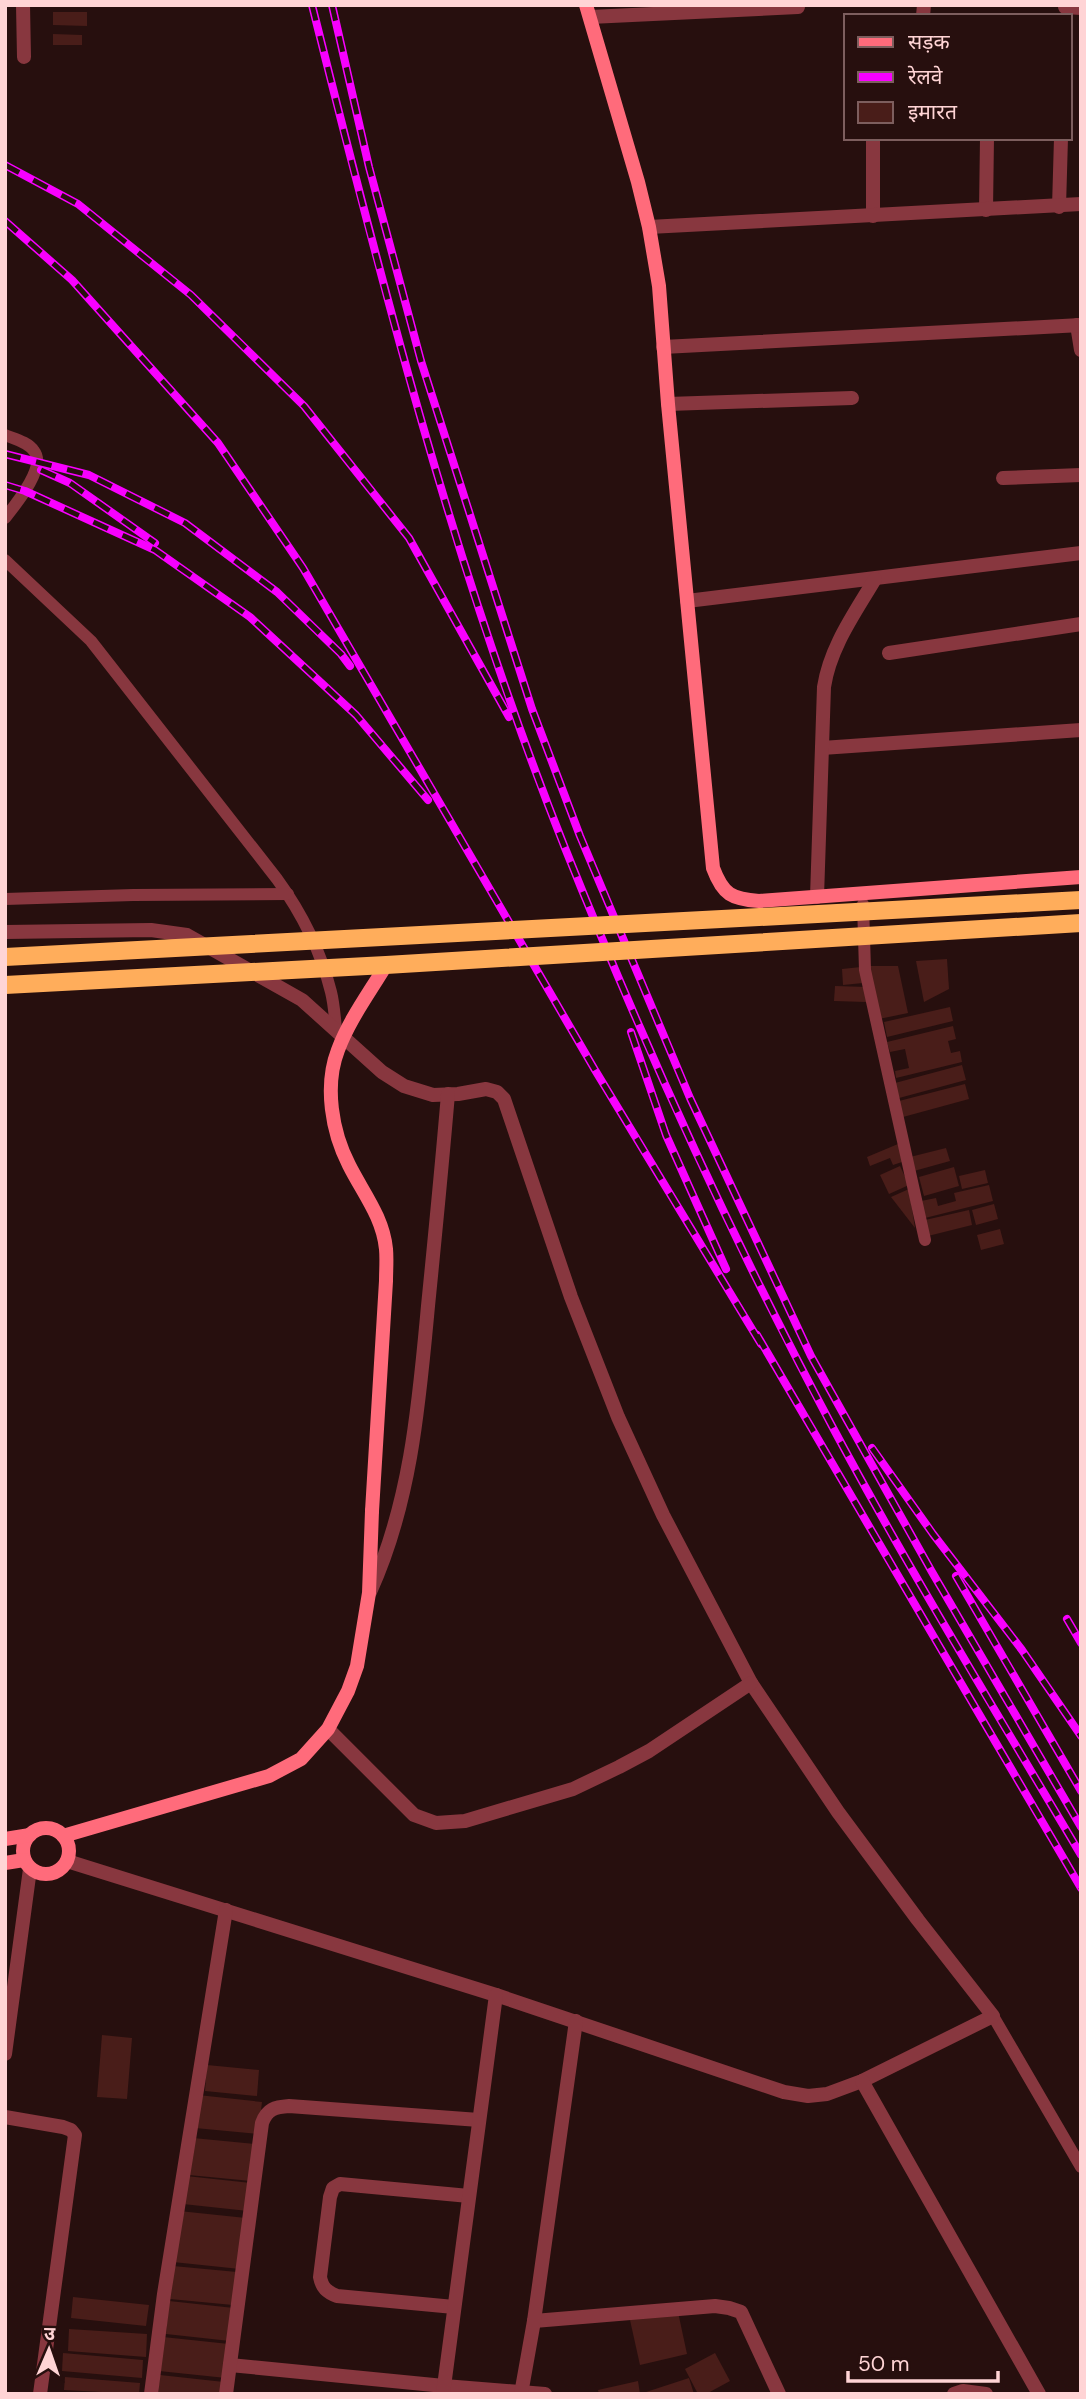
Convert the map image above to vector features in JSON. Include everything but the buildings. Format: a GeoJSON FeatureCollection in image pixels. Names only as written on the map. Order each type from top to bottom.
{"type":"FeatureCollection","features":[{"type":"Feature","properties":{"kind":"main road"},"geometry":{"type":"LineString","coordinates":[[588,11],[649,227],[659,286],[713,868],[718,883],[727,893],[738,899],[760,901],[1081,877]]}},
{"type":"Feature","properties":{"kind":"main road"},"geometry":{"type":"LineString","coordinates":[[5,957],[1081,900]]}},
{"type":"Feature","properties":{"kind":"main road"},"geometry":{"type":"LineString","coordinates":[[5,985],[1081,923]]}},
{"type":"Feature","properties":{"kind":"main road"},"geometry":{"type":"LineString","coordinates":[[63,1836],[268,1776],[302,1759],[328,1729],[348,1691],[357,1666],[369,1593],[386,1248],[380,1222],[336,1137],[332,1080],[337,1052],[386,965]]}},
{"type":"Feature","properties":{"kind":"main road"},"geometry":{"type":"LineString","coordinates":[[5,1839],[50,1828],[63,1836],[69,1848],[63,1867],[51,1874],[36,1873],[27,1864],[23,1846],[30,1835]]}},
{"type":"Feature","properties":{"kind":"main road"},"geometry":{"type":"LineString","coordinates":[[5,1863],[27,1864]]}},
{"type":"Feature","properties":{"kind":"street"},"geometry":{"type":"LineString","coordinates":[[23,5],[24,57]]}},
{"type":"Feature","properties":{"kind":"street"},"geometry":{"type":"LineString","coordinates":[[588,11],[798,7]]}},
{"type":"Feature","properties":{"kind":"street"},"geometry":{"type":"LineString","coordinates":[[1065,9],[1081,8]]}},
{"type":"Feature","properties":{"kind":"street"},"geometry":{"type":"LineString","coordinates":[[873,140],[873,216]]}},
{"type":"Feature","properties":{"kind":"street"},"geometry":{"type":"LineString","coordinates":[[986,210],[987,140]]}},
{"type":"Feature","properties":{"kind":"street"},"geometry":{"type":"LineString","coordinates":[[1059,207],[1061,140]]}},
{"type":"Feature","properties":{"kind":"street"},"geometry":{"type":"LineString","coordinates":[[649,227],[1081,204]]}},
{"type":"Feature","properties":{"kind":"street"},"geometry":{"type":"LineString","coordinates":[[663,346],[1079,325],[1081,350]]}},
{"type":"Feature","properties":{"kind":"street"},"geometry":{"type":"LineString","coordinates":[[668,404],[852,398]]}},
{"type":"Feature","properties":{"kind":"street"},"geometry":{"type":"LineString","coordinates":[[1003,478],[1081,475]]}},
{"type":"Feature","properties":{"kind":"street"},"geometry":{"type":"LineString","coordinates":[[687,601],[1081,553]]}},
{"type":"Feature","properties":{"kind":"street"},"geometry":{"type":"LineString","coordinates":[[817,897],[826,670],[837,644],[875,579]]}},
{"type":"Feature","properties":{"kind":"street"},"geometry":{"type":"LineString","coordinates":[[889,653],[1081,624]]}},
{"type":"Feature","properties":{"kind":"street"},"geometry":{"type":"LineString","coordinates":[[822,748],[1081,730]]}},
{"type":"Feature","properties":{"kind":"street"},"geometry":{"type":"LineString","coordinates":[[5,932],[151,930],[187,934],[302,1000],[382,1072],[404,1086],[433,1095],[486,1089],[497,1092],[504,1099],[571,1297],[618,1417],[663,1515],[751,1683],[838,1812],[993,2016],[862,2081],[827,2094],[808,2096],[784,2092],[496,1995],[67,1861]]}},
{"type":"Feature","properties":{"kind":"street"},"geometry":{"type":"LineString","coordinates":[[369,1593],[386,1556],[402,1500],[420,1395],[448,1094]]}},
{"type":"Feature","properties":{"kind":"street"},"geometry":{"type":"LineString","coordinates":[[328,1729],[414,1815],[436,1823],[465,1821],[573,1789],[619,1767],[649,1751],[751,1683]]}},
{"type":"Feature","properties":{"kind":"street"},"geometry":{"type":"LineString","coordinates":[[5,2054],[27,1864]]}},
{"type":"Feature","properties":{"kind":"street"},"geometry":{"type":"LineString","coordinates":[[151,2394],[166,2281],[226,1910]]}},
{"type":"Feature","properties":{"kind":"street"},"geometry":{"type":"LineString","coordinates":[[444,2390],[496,1995]]}},
{"type":"Feature","properties":{"kind":"street"},"geometry":{"type":"LineString","coordinates":[[521,2393],[534,2321],[576,2021]]}},
{"type":"Feature","properties":{"kind":"street"},"geometry":{"type":"LineString","coordinates":[[862,2081],[1026,2387],[1039,2394]]}},
{"type":"Feature","properties":{"kind":"street"},"geometry":{"type":"LineString","coordinates":[[226,2394],[262,2123],[266,2112],[275,2107],[289,2106],[478,2120]]}},
{"type":"Feature","properties":{"kind":"street"},"geometry":{"type":"LineString","coordinates":[[5,2117],[63,2127],[75,2135],[40,2394]]}},
{"type":"Feature","properties":{"kind":"street"},"geometry":{"type":"LineString","coordinates":[[454,2307],[337,2296],[321,2286],[330,2197],[333,2188],[352,2183],[469,2196]]}},
{"type":"Feature","properties":{"kind":"street"},"geometry":{"type":"LineString","coordinates":[[534,2321],[715,2306],[729,2308],[741,2312],[779,2394]]}},
{"type":"Feature","properties":{"kind":"street"},"geometry":{"type":"LineString","coordinates":[[230,2365],[444,2390],[545,2394]]}},
{"type":"Feature","properties":{"kind":"street"},"geometry":{"type":"LineString","coordinates":[[954,2394],[963,2391],[986,2394]]}},
{"type":"Feature","properties":{"kind":"lane"},"geometry":{"type":"LineString","coordinates":[[5,435],[31,447],[37,453],[38,462],[25,491],[5,518]]}},
{"type":"Feature","properties":{"kind":"lane"},"geometry":{"type":"LineString","coordinates":[[5,560],[91,641],[288,894],[318,953],[332,994],[336,1030]]}},
{"type":"Feature","properties":{"kind":"lane"},"geometry":{"type":"LineString","coordinates":[[5,899],[288,894]]}},
{"type":"Feature","properties":{"kind":"lane"},"geometry":{"type":"LineString","coordinates":[[863,894],[865,970],[925,1240]]}},
{"type":"Feature","properties":{"kind":"lane"},"geometry":{"type":"LineString","coordinates":[[993,2016],[1081,2167]]}},
{"type":"Feature","properties":{"kind":"railway"},"geometry":{"type":"LineString","coordinates":[[312,5],[395,325],[456,536],[526,745],[595,922],[724,1213],[795,1356],[892,1535],[1081,1855]]}},
{"type":"Feature","properties":{"kind":"railway"},"geometry":{"type":"LineString","coordinates":[[332,5],[369,167],[421,361],[532,709],[580,836],[690,1098],[811,1356],[932,1572],[1081,1827]]}},
{"type":"Feature","properties":{"kind":"railway"},"geometry":{"type":"LineString","coordinates":[[5,165],[78,204],[191,295],[304,406],[409,538],[509,717]]}},
{"type":"Feature","properties":{"kind":"railway"},"geometry":{"type":"LineString","coordinates":[[5,221],[72,280],[218,443],[303,568],[595,1070],[761,1344]]}},
{"type":"Feature","properties":{"kind":"railway"},"geometry":{"type":"LineString","coordinates":[[5,454],[89,475],[185,523],[277,592],[350,666]]}},
{"type":"Feature","properties":{"kind":"railway"},"geometry":{"type":"LineString","coordinates":[[41,470],[70,483],[155,543]]}},
{"type":"Feature","properties":{"kind":"railway"},"geometry":{"type":"LineString","coordinates":[[5,485],[25,491],[155,550],[250,617],[356,715],[428,800]]}},
{"type":"Feature","properties":{"kind":"railway"},"geometry":{"type":"LineString","coordinates":[[631,1032],[666,1135],[726,1269]]}},
{"type":"Feature","properties":{"kind":"railway"},"geometry":{"type":"LineString","coordinates":[[757,1335],[1081,1888]]}},
{"type":"Feature","properties":{"kind":"railway"},"geometry":{"type":"LineString","coordinates":[[872,1448],[933,1534],[1022,1650],[1081,1736]]}},
{"type":"Feature","properties":{"kind":"railway"},"geometry":{"type":"LineString","coordinates":[[956,1576],[1081,1791]]}},
{"type":"Feature","properties":{"kind":"railway"},"geometry":{"type":"LineString","coordinates":[[1067,1619],[1081,1643]]}}]}
